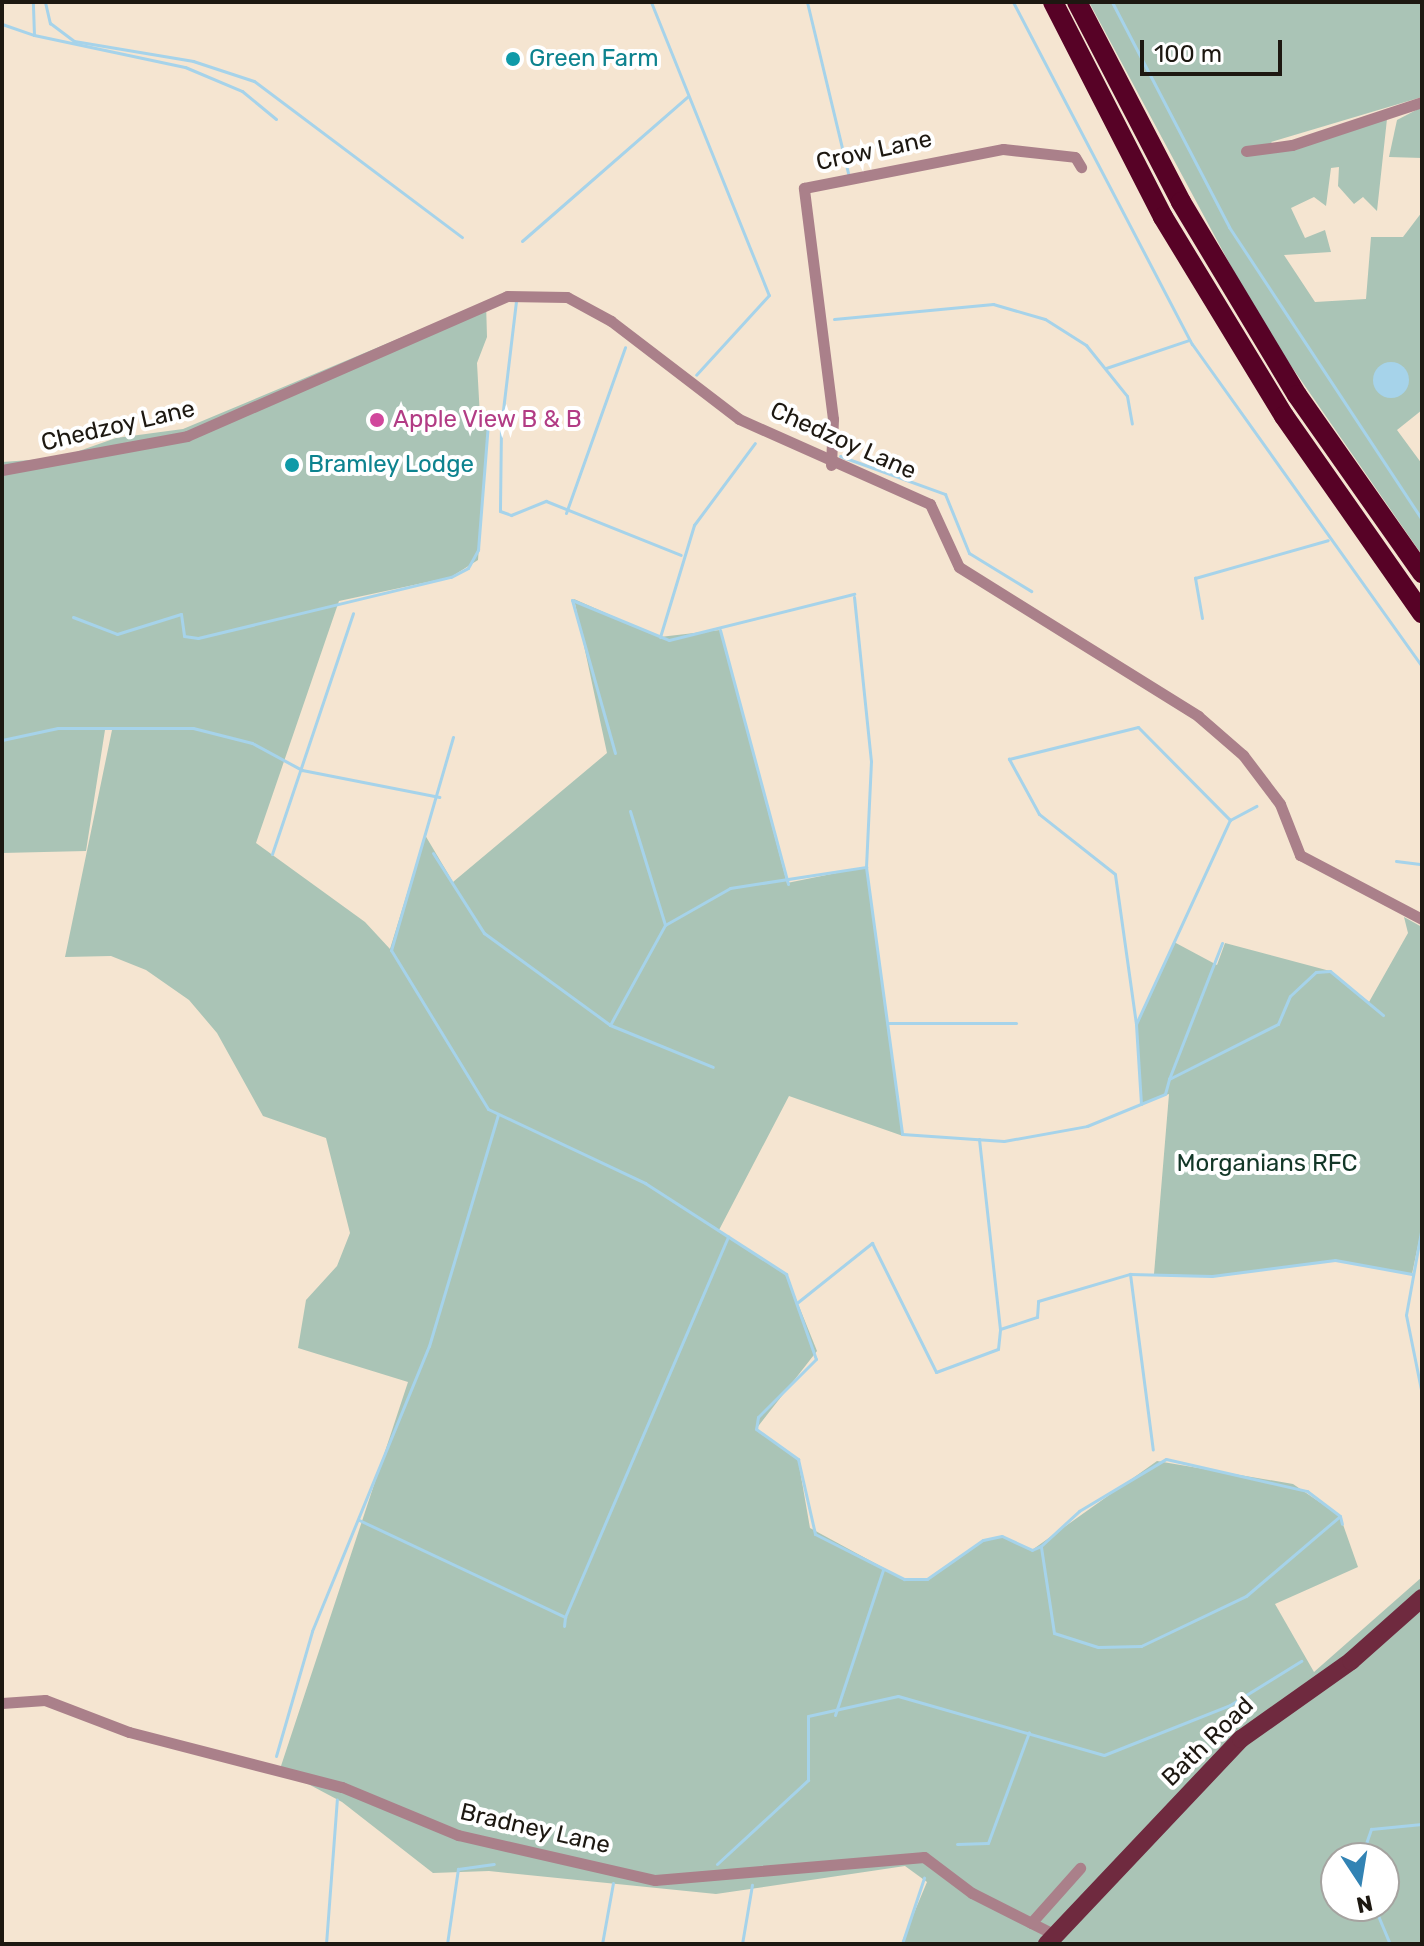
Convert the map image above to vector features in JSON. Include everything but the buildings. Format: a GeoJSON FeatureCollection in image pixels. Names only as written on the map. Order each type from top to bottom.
{"type":"FeatureCollection","features":[{"type":"Feature","properties":{"kind":"highway"},"geometry":{"type":"LineString","coordinates":[[1053,2],[1163,217],[1284,416],[1422,613]]}},
{"type":"Feature","properties":{"kind":"highway"},"geometry":{"type":"LineString","coordinates":[[1077,2],[1181,202],[1297,395],[1422,573]]}},
{"type":"Feature","properties":{"kind":"main road","name":"Bath Road"},"geometry":{"type":"LineString","coordinates":[[1051,1939],[1241,1739],[1360,1654],[1422,1598]]}},
{"type":"Feature","properties":{"kind":"street"},"geometry":{"type":"LineString","coordinates":[[1246,151],[1292,145],[1422,102]]}},
{"type":"Feature","properties":{"kind":"street","name":"Crow Lane"},"geometry":{"type":"LineString","coordinates":[[831,465],[833,419],[804,188],[1003,149],[1075,157],[1081,167]]}},
{"type":"Feature","properties":{"kind":"street","name":"Chedzoy Lane"},"geometry":{"type":"LineString","coordinates":[[2,470],[187,436],[488,304],[537,292],[567,297],[611,321],[739,419],[831,465],[930,504],[959,567],[1198,716],[1243,755],[1280,804],[1300,855],[1422,919]]}},
{"type":"Feature","properties":{"kind":"street","name":"Bradney Lane"},"geometry":{"type":"LineString","coordinates":[[2,1703],[45,1700],[129,1732],[342,1787],[458,1835],[655,1880],[924,1857],[1031,1923],[1051,1939]]}},
{"type":"Feature","properties":{"kind":"street"},"geometry":{"type":"LineString","coordinates":[[1031,1923],[1080,1868]]}},
{"type":"Feature","properties":{"kind":"green space"},"geometry":{"type":"Polygon","coordinates":[[[1089,2],[1422,2],[1422,97],[1271,142],[1279,150],[1387,119],[1377,211],[1363,197],[1354,204],[1338,186],[1339,167],[1331,168],[1326,206],[1314,197],[1291,208],[1305,238],[1325,230],[1331,252],[1284,255],[1315,302],[1366,299],[1371,237],[1403,237],[1422,212],[1422,410],[1397,430],[1422,464],[1422,555],[1262,324],[1089,2]]]}},
{"type":"Feature","properties":{"kind":"green space"},"geometry":{"type":"Polygon","coordinates":[[[1422,107],[1422,158],[1389,157],[1397,120],[1422,107]]]}},
{"type":"Feature","properties":{"kind":"green space"},"geometry":{"type":"Polygon","coordinates":[[[486,302],[487,337],[477,363],[480,417],[488,424],[478,560],[451,577],[339,601],[256,843],[365,922],[390,949],[425,835],[453,882],[607,753],[574,599],[660,637],[720,630],[787,883],[866,867],[903,1136],[789,1096],[719,1230],[786,1274],[817,1351],[756,1429],[798,1459],[810,1528],[904,1579],[927,1579],[983,1540],[1002,1536],[1032,1550],[1157,1461],[1293,1484],[1340,1516],[1358,1567],[1275,1604],[1314,1672],[1422,1577],[1422,1944],[901,1944],[927,1882],[905,1866],[716,1894],[489,1871],[433,1873],[342,1802],[280,1769],[408,1382],[298,1348],[306,1300],[337,1266],[350,1233],[326,1138],[263,1116],[217,1033],[189,1000],[146,970],[111,956],[65,957],[112,730],[105,730],[86,851],[2,853],[2,462],[59,458],[116,438],[183,429],[486,302]]]}},
{"type":"Feature","properties":{"kind":"green space","name":"Morganians RFC"},"geometry":{"type":"Polygon","coordinates":[[[1404,917],[1422,927],[1422,1226],[1412,1274],[1335,1260],[1212,1276],[1154,1274],[1169,1094],[1141,1104],[1136,1024],[1174,942],[1217,965],[1225,943],[1330,971],[1369,1002],[1408,933],[1404,917]]]}},
{"type":"Feature","properties":{"kind":"water"},"geometry":{"type":"Polygon","coordinates":[[[1391,362],[1403,368],[1409,380],[1403,392],[1391,398],[1379,392],[1373,380],[1379,368],[1391,362]]]}},
{"type":"Feature","properties":{"kind":"waterway"},"geometry":{"type":"LineString","coordinates":[[2,24],[34,35],[33,2]]}},
{"type":"Feature","properties":{"kind":"waterway"},"geometry":{"type":"LineString","coordinates":[[45,2],[50,23],[74,41],[193,61],[254,81],[462,237]]}},
{"type":"Feature","properties":{"kind":"waterway"},"geometry":{"type":"LineString","coordinates":[[651,2],[769,295],[696,375]]}},
{"type":"Feature","properties":{"kind":"waterway"},"geometry":{"type":"LineString","coordinates":[[807,2],[849,177]]}},
{"type":"Feature","properties":{"kind":"waterway"},"geometry":{"type":"LineString","coordinates":[[1013,2],[1192,344],[1422,667]]}},
{"type":"Feature","properties":{"kind":"waterway"},"geometry":{"type":"LineString","coordinates":[[1112,2],[1229,227],[1422,520]]}},
{"type":"Feature","properties":{"kind":"waterway"},"geometry":{"type":"LineString","coordinates":[[34,35],[185,67],[242,91],[276,119]]}},
{"type":"Feature","properties":{"kind":"waterway"},"geometry":{"type":"LineString","coordinates":[[522,241],[688,96]]}},
{"type":"Feature","properties":{"kind":"waterway"},"geometry":{"type":"LineString","coordinates":[[516,301],[501,426],[500,511],[511,515],[546,501],[681,555]]}},
{"type":"Feature","properties":{"kind":"waterway"},"geometry":{"type":"LineString","coordinates":[[834,319],[993,304],[1045,319],[1086,345],[1127,396],[1132,424]]}},
{"type":"Feature","properties":{"kind":"waterway"},"geometry":{"type":"LineString","coordinates":[[1106,368],[1189,340]]}},
{"type":"Feature","properties":{"kind":"waterway"},"geometry":{"type":"LineString","coordinates":[[566,513],[625,347]]}},
{"type":"Feature","properties":{"kind":"waterway"},"geometry":{"type":"LineString","coordinates":[[73,617],[117,634],[181,614],[184,636],[198,638],[451,577],[468,568],[478,550],[488,424]]}},
{"type":"Feature","properties":{"kind":"waterway"},"geometry":{"type":"LineString","coordinates":[[660,637],[694,525],[755,443]]}},
{"type":"Feature","properties":{"kind":"waterway"},"geometry":{"type":"LineString","coordinates":[[840,456],[945,494],[969,553],[1031,591]]}},
{"type":"Feature","properties":{"kind":"waterway"},"geometry":{"type":"LineString","coordinates":[[1202,618],[1195,578],[1328,540]]}},
{"type":"Feature","properties":{"kind":"waterway"},"geometry":{"type":"LineString","coordinates":[[615,753],[572,600],[669,640],[854,594]]}},
{"type":"Feature","properties":{"kind":"waterway"},"geometry":{"type":"LineString","coordinates":[[854,597],[871,761],[866,867],[902,1134],[1004,1141],[1087,1126],[1165,1094],[1169,1079],[1278,1024],[1290,996],[1316,972],[1330,971],[1383,1015]]}},
{"type":"Feature","properties":{"kind":"waterway"},"geometry":{"type":"LineString","coordinates":[[272,854],[353,613]]}},
{"type":"Feature","properties":{"kind":"waterway"},"geometry":{"type":"LineString","coordinates":[[720,630],[788,884]]}},
{"type":"Feature","properties":{"kind":"waterway"},"geometry":{"type":"LineString","coordinates":[[1136,1024],[1115,874],[1039,814],[1009,759],[1138,727],[1230,820]]}},
{"type":"Feature","properties":{"kind":"waterway"},"geometry":{"type":"LineString","coordinates":[[2,740],[58,728],[193,728],[252,743],[302,770],[439,797]]}},
{"type":"Feature","properties":{"kind":"waterway"},"geometry":{"type":"LineString","coordinates":[[453,737],[391,950],[488,1109],[645,1183],[786,1274],[816,1359],[758,1417],[756,1429],[798,1459],[815,1534],[904,1579],[927,1579],[983,1540],[1002,1536],[1032,1550],[1041,1546],[1079,1511],[1166,1459],[1307,1491],[1340,1516]]}},
{"type":"Feature","properties":{"kind":"waterway"},"geometry":{"type":"LineString","coordinates":[[1141,1104],[1136,1024],[1230,820],[1256,806]]}},
{"type":"Feature","properties":{"kind":"waterway"},"geometry":{"type":"LineString","coordinates":[[630,811],[665,925]]}},
{"type":"Feature","properties":{"kind":"waterway"},"geometry":{"type":"LineString","coordinates":[[433,853],[484,933],[610,1025],[713,1067]]}},
{"type":"Feature","properties":{"kind":"waterway"},"geometry":{"type":"LineString","coordinates":[[1396,861],[1422,864]]}},
{"type":"Feature","properties":{"kind":"waterway"},"geometry":{"type":"LineString","coordinates":[[610,1025],[665,925],[730,888],[866,867]]}},
{"type":"Feature","properties":{"kind":"waterway"},"geometry":{"type":"LineString","coordinates":[[1169,1079],[1222,943]]}},
{"type":"Feature","properties":{"kind":"waterway"},"geometry":{"type":"LineString","coordinates":[[889,1023],[1016,1023]]}},
{"type":"Feature","properties":{"kind":"waterway"},"geometry":{"type":"LineString","coordinates":[[276,1756],[312,1631],[429,1346],[498,1115]]}},
{"type":"Feature","properties":{"kind":"waterway"},"geometry":{"type":"LineString","coordinates":[[979,1139],[1000,1329]]}},
{"type":"Feature","properties":{"kind":"waterway"},"geometry":{"type":"LineString","coordinates":[[1422,1226],[1406,1315],[1422,1394]]}},
{"type":"Feature","properties":{"kind":"waterway"},"geometry":{"type":"LineString","coordinates":[[565,1617],[728,1236]]}},
{"type":"Feature","properties":{"kind":"waterway"},"geometry":{"type":"LineString","coordinates":[[798,1302],[872,1243],[936,1372],[998,1349],[1000,1329],[1037,1317],[1038,1301],[1130,1274],[1212,1276],[1335,1260],[1412,1274]]}},
{"type":"Feature","properties":{"kind":"waterway"},"geometry":{"type":"LineString","coordinates":[[1130,1274],[1153,1450]]}},
{"type":"Feature","properties":{"kind":"waterway"},"geometry":{"type":"LineString","coordinates":[[1041,1547],[1054,1633],[1098,1647],[1141,1646],[1246,1596],[1340,1516],[1342,1524]]}},
{"type":"Feature","properties":{"kind":"waterway"},"geometry":{"type":"LineString","coordinates":[[359,1520],[565,1617],[564,1626]]}},
{"type":"Feature","properties":{"kind":"waterway"},"geometry":{"type":"LineString","coordinates":[[835,1715],[883,1570]]}},
{"type":"Feature","properties":{"kind":"waterway"},"geometry":{"type":"LineString","coordinates":[[717,1864],[808,1780],[808,1716],[898,1696],[1104,1755],[1230,1705],[1301,1661]]}},
{"type":"Feature","properties":{"kind":"waterway"},"geometry":{"type":"LineString","coordinates":[[957,1844],[988,1843],[1029,1732]]}},
{"type":"Feature","properties":{"kind":"waterway"},"geometry":{"type":"LineString","coordinates":[[326,1944],[337,1799]]}},
{"type":"Feature","properties":{"kind":"waterway"},"geometry":{"type":"LineString","coordinates":[[1367,1842],[1371,1829],[1422,1824]]}},
{"type":"Feature","properties":{"kind":"waterway"},"geometry":{"type":"LineString","coordinates":[[447,1944],[458,1869],[494,1864]]}},
{"type":"Feature","properties":{"kind":"waterway"},"geometry":{"type":"LineString","coordinates":[[902,1944],[924,1878]]}},
{"type":"Feature","properties":{"kind":"waterway"},"geometry":{"type":"LineString","coordinates":[[602,1944],[613,1883]]}},
{"type":"Feature","properties":{"kind":"waterway"},"geometry":{"type":"LineString","coordinates":[[742,1944],[752,1885]]}},
{"type":"Feature","properties":{"kind":"waterway"},"geometry":{"type":"LineString","coordinates":[[1381,1922],[1390,1944]]}},
{"type":"Feature","properties":{"kind":"place","name":"Green Farm"},"geometry":{"type":"Point","coordinates":[513,59]}},
{"type":"Feature","properties":{"kind":"place","name":"Apple View B & B"},"geometry":{"type":"Point","coordinates":[377,420]}},
{"type":"Feature","properties":{"kind":"place","name":"Bramley Lodge"},"geometry":{"type":"Point","coordinates":[292,465]}}]}
